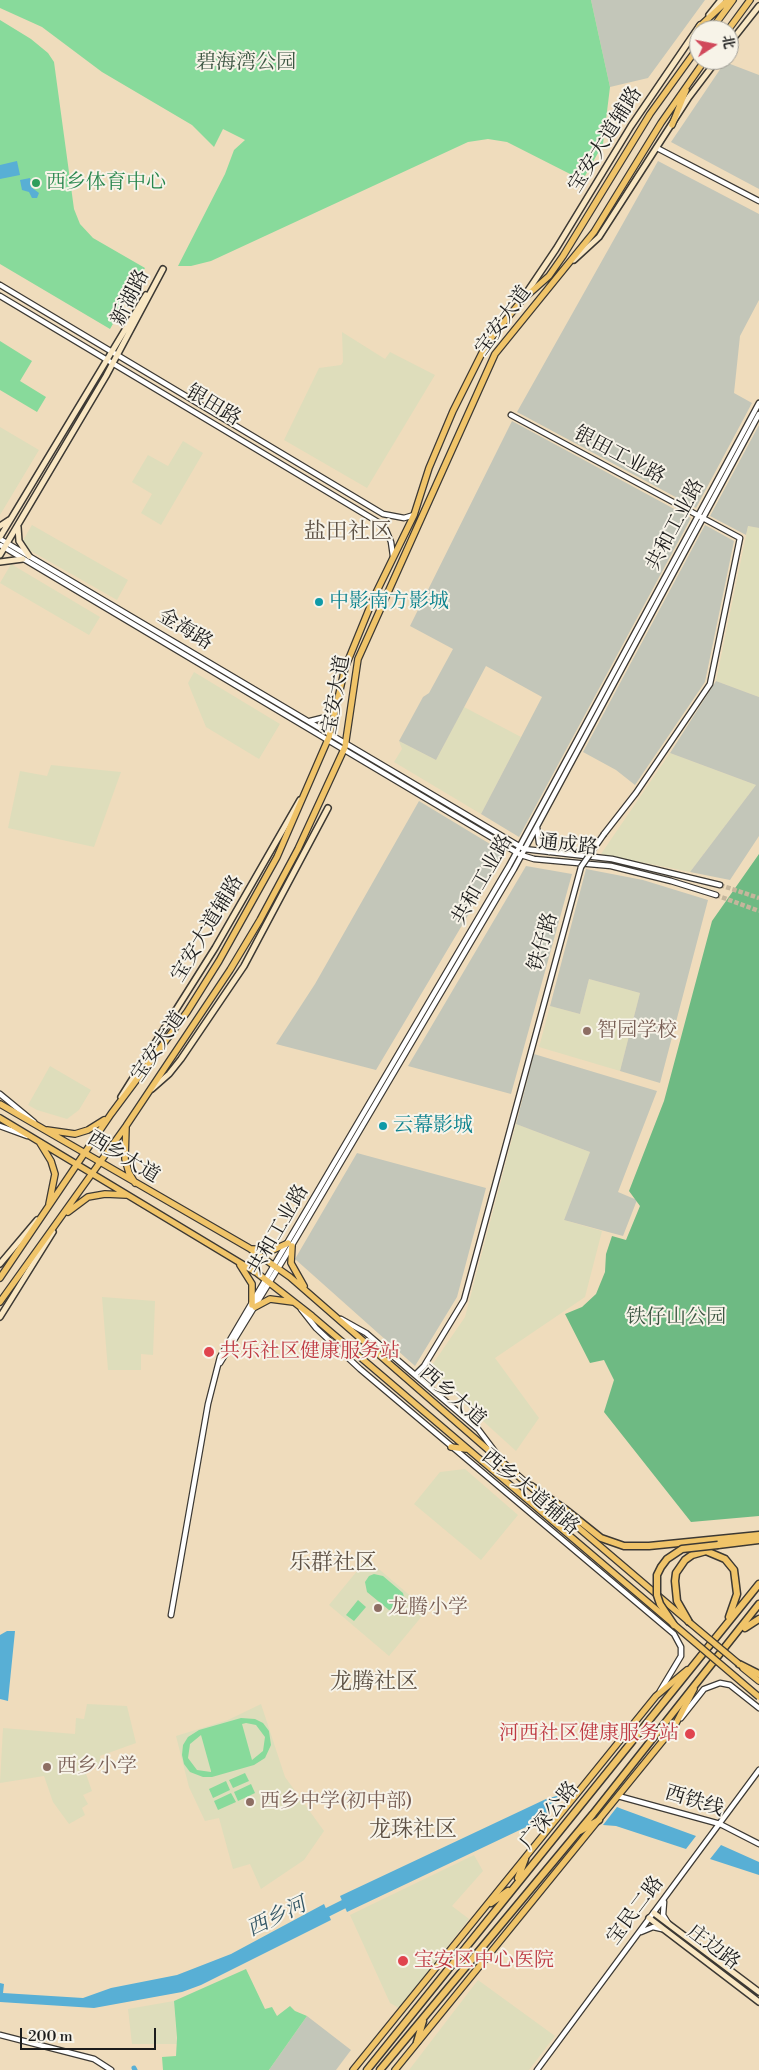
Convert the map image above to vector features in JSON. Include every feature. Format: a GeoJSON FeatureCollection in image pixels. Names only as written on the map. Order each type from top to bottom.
{"type":"FeatureCollection","features":[{"type":"Feature","properties":{"kind":"highway"},"geometry":{"type":"LineString","coordinates":[[531,1486],[566,1510],[601,1538],[624,1546],[649,1546],[759,1535]]}},
{"type":"Feature","properties":{"kind":"highway"},"geometry":{"type":"LineString","coordinates":[[674,1625],[660,1604],[657,1595],[656,1585],[661,1566],[667,1559],[682,1549],[759,1540]]}},
{"type":"Feature","properties":{"kind":"highway"},"geometry":{"type":"LineString","coordinates":[[688,1622],[677,1601],[675,1590],[676,1573],[685,1560],[698,1552],[712,1552],[725,1559],[734,1570],[737,1594],[724,1628]]}},
{"type":"Feature","properties":{"kind":"highway","name":"广深公路"},"geometry":{"type":"LineString","coordinates":[[367,2070],[759,1584]]}},
{"type":"Feature","properties":{"kind":"highway","name":"广深公路"},"geometry":{"type":"LineString","coordinates":[[380,2070],[577,1833],[759,1604]]}},
{"type":"Feature","properties":{"kind":"highway"},"geometry":{"type":"LineString","coordinates":[[734,1637],[759,1619]]}},
{"type":"Feature","properties":{"kind":"highway"},"geometry":{"type":"LineString","coordinates":[[739,1664],[759,1674]]}},
{"type":"Feature","properties":{"kind":"highway"},"geometry":{"type":"LineString","coordinates":[[747,1687],[759,1692]]}},
{"type":"Feature","properties":{"kind":"highway"},"geometry":{"type":"LineString","coordinates":[[577,1833],[599,1820]]}},
{"type":"Feature","properties":{"kind":"highway"},"geometry":{"type":"LineString","coordinates":[[491,1903],[516,1885],[525,1859]]}},
{"type":"Feature","properties":{"kind":"highway"},"geometry":{"type":"LineString","coordinates":[[417,2042],[424,2018]]}},
{"type":"Feature","properties":{"kind":"main road","name":"宝安大道辅路"},"geometry":{"type":"LineString","coordinates":[[705,20],[721,0]]}},
{"type":"Feature","properties":{"kind":"main road"},"geometry":{"type":"LineString","coordinates":[[707,20],[728,0]]}},
{"type":"Feature","properties":{"kind":"main road"},"geometry":{"type":"LineString","coordinates":[[718,20],[733,0]]}},
{"type":"Feature","properties":{"kind":"main road"},"geometry":{"type":"LineString","coordinates":[[735,20],[750,0]]}},
{"type":"Feature","properties":{"kind":"main road"},"geometry":{"type":"LineString","coordinates":[[739,31],[759,6]]}},
{"type":"Feature","properties":{"kind":"main road","name":"宝安大道辅路"},"geometry":{"type":"LineString","coordinates":[[522,300],[556,249],[631,126],[689,42]]}},
{"type":"Feature","properties":{"kind":"main road","name":"宝安大道"},"geometry":{"type":"LineString","coordinates":[[0,1278],[111,1114],[186,1012],[220,961],[277,858],[310,783],[328,736],[345,668],[393,556],[414,515],[429,468],[487,343],[522,300],[549,276],[650,114],[689,60]]}},
{"type":"Feature","properties":{"kind":"main road","name":"宝安大道"},"geometry":{"type":"LineString","coordinates":[[0,1302],[150,1091],[230,970],[260,920],[298,849],[345,746],[358,659],[496,354],[594,232],[661,123],[697,70]]}},
{"type":"Feature","properties":{"kind":"main road"},"geometry":{"type":"LineString","coordinates":[[570,264],[599,237],[710,70]]}},
{"type":"Feature","properties":{"kind":"main road"},"geometry":{"type":"LineString","coordinates":[[672,125],[691,78]]}},
{"type":"Feature","properties":{"kind":"main road","name":"新湖路"},"geometry":{"type":"LineString","coordinates":[[0,538],[110,351],[163,269],[118,356],[19,524],[4,545],[0,555]]}},
{"type":"Feature","properties":{"kind":"main road"},"geometry":{"type":"LineString","coordinates":[[0,526],[11,518]]}},
{"type":"Feature","properties":{"kind":"main road"},"geometry":{"type":"LineString","coordinates":[[19,524],[19,541],[29,556]]}},
{"type":"Feature","properties":{"kind":"main road"},"geometry":{"type":"LineString","coordinates":[[0,562],[23,560]]}},
{"type":"Feature","properties":{"kind":"main road","name":"宝安大道辅路"},"geometry":{"type":"LineString","coordinates":[[111,1114],[140,1063],[220,941],[310,783]]}},
{"type":"Feature","properties":{"kind":"main road"},"geometry":{"type":"LineString","coordinates":[[150,1091],[169,1074],[181,1059],[244,966],[328,808]]}},
{"type":"Feature","properties":{"kind":"main road","name":"西乡大道"},"geometry":{"type":"LineString","coordinates":[[0,1104],[249,1248],[276,1267],[308,1292],[531,1486],[581,1532],[759,1681]]}},
{"type":"Feature","properties":{"kind":"main road"},"geometry":{"type":"LineString","coordinates":[[43,1129],[67,1133],[82,1132],[101,1123],[111,1114]]}},
{"type":"Feature","properties":{"kind":"main road","name":"西乡大道"},"geometry":{"type":"LineString","coordinates":[[0,1118],[237,1261],[297,1303],[759,1697]]}},
{"type":"Feature","properties":{"kind":"main road"},"geometry":{"type":"LineString","coordinates":[[126,1126],[125,1159],[128,1173],[136,1184]]}},
{"type":"Feature","properties":{"kind":"main road"},"geometry":{"type":"LineString","coordinates":[[0,1264],[48,1208],[55,1174],[51,1161],[38,1141]]}},
{"type":"Feature","properties":{"kind":"main road"},"geometry":{"type":"LineString","coordinates":[[0,1317],[34,1265],[61,1218],[88,1197],[106,1194],[128,1196]]}},
{"type":"Feature","properties":{"kind":"main road"},"geometry":{"type":"LineString","coordinates":[[249,1248],[273,1250],[290,1244],[291,1263],[308,1292]]}},
{"type":"Feature","properties":{"kind":"main road"},"geometry":{"type":"LineString","coordinates":[[237,1261],[245,1270],[252,1284],[253,1306],[270,1299],[297,1303]]}},
{"type":"Feature","properties":{"kind":"main road"},"geometry":{"type":"LineString","coordinates":[[451,1447],[466,1449]]}},
{"type":"Feature","properties":{"kind":"main road"},"geometry":{"type":"LineString","coordinates":[[353,2070],[470,1925],[491,1903],[656,1696],[693,1665]]}},
{"type":"Feature","properties":{"kind":"main road"},"geometry":{"type":"LineString","coordinates":[[395,2070],[674,1727],[702,1674]]}},
{"type":"Feature","properties":{"kind":"main road","name":"庄边路"},"geometry":{"type":"LineString","coordinates":[[654,1913],[759,1992]]}},
{"type":"Feature","properties":{"kind":"main road","name":"庄边路"},"geometry":{"type":"LineString","coordinates":[[649,1918],[759,2002]]}},
{"type":"Feature","properties":{"kind":"street"},"geometry":{"type":"LineString","coordinates":[[657,148],[759,201]]}},
{"type":"Feature","properties":{"kind":"street","name":"银田路"},"geometry":{"type":"LineString","coordinates":[[0,285],[383,514],[399,517],[414,515]]}},
{"type":"Feature","properties":{"kind":"street","name":"银田路"},"geometry":{"type":"LineString","coordinates":[[0,296],[378,522]]}},
{"type":"Feature","properties":{"kind":"street","name":"共和工业路"},"geometry":{"type":"LineString","coordinates":[[522,848],[538,825],[759,403]]}},
{"type":"Feature","properties":{"kind":"street","name":"共和工业路"},"geometry":{"type":"LineString","coordinates":[[170,1615],[208,1404],[219,1364],[522,848],[701,516],[759,414]]}},
{"type":"Feature","properties":{"kind":"street","name":"银田工业路"},"geometry":{"type":"LineString","coordinates":[[511,415],[740,538]]}},
{"type":"Feature","properties":{"kind":"street"},"geometry":{"type":"LineString","coordinates":[[383,514],[384,521],[378,522],[388,536],[393,556]]}},
{"type":"Feature","properties":{"kind":"street","name":"金海路"},"geometry":{"type":"LineString","coordinates":[[0,538],[4,545],[23,560],[345,746],[354,748]]}},
{"type":"Feature","properties":{"kind":"street","name":"铁仔路"},"geometry":{"type":"LineString","coordinates":[[415,1375],[424,1366],[464,1300],[581,867],[636,793],[710,684],[740,538]]}},
{"type":"Feature","properties":{"kind":"street","name":"金海路"},"geometry":{"type":"LineString","coordinates":[[4,545],[29,556],[308,721],[328,736]]}},
{"type":"Feature","properties":{"kind":"street"},"geometry":{"type":"LineString","coordinates":[[308,721],[326,717],[336,704]]}},
{"type":"Feature","properties":{"kind":"street","name":"金海路"},"geometry":{"type":"LineString","coordinates":[[345,746],[351,753]]}},
{"type":"Feature","properties":{"kind":"street","name":"通成路"},"geometry":{"type":"LineString","coordinates":[[354,748],[522,848],[612,859],[720,885]]}},
{"type":"Feature","properties":{"kind":"street","name":"通成路"},"geometry":{"type":"LineString","coordinates":[[351,753],[519,853],[534,859],[611,866],[671,881],[716,895]]}},
{"type":"Feature","properties":{"kind":"street"},"geometry":{"type":"LineString","coordinates":[[538,825],[540,843],[553,853]]}},
{"type":"Feature","properties":{"kind":"street"},"geometry":{"type":"LineString","coordinates":[[0,1094],[43,1129]]}},
{"type":"Feature","properties":{"kind":"street"},"geometry":{"type":"LineString","coordinates":[[0,1126],[38,1141]]}},
{"type":"Feature","properties":{"kind":"street","name":"西乡大道辅路"},"geometry":{"type":"LineString","coordinates":[[297,1303],[322,1334],[451,1447],[674,1634],[681,1646],[681,1656],[656,1696]]}},
{"type":"Feature","properties":{"kind":"street","name":"西乡大道辅路"},"geometry":{"type":"LineString","coordinates":[[335,1316],[366,1333],[478,1428],[505,1465]]}},
{"type":"Feature","properties":{"kind":"street"},"geometry":{"type":"LineString","coordinates":[[674,1727],[704,1690],[712,1685],[730,1685],[759,1708]]}},
{"type":"Feature","properties":{"kind":"street","name":"宝民二路"},"geometry":{"type":"LineString","coordinates":[[537,2070],[759,1770]]}},
{"type":"Feature","properties":{"kind":"street","name":"西铁线"},"geometry":{"type":"LineString","coordinates":[[618,1796],[720,1824],[759,1844]]}},
{"type":"Feature","properties":{"kind":"street"},"geometry":{"type":"LineString","coordinates":[[667,1896],[662,1908],[663,1914],[670,1926]]}},
{"type":"Feature","properties":{"kind":"street"},"geometry":{"type":"LineString","coordinates":[[636,1936],[653,1927],[666,1931]]}},
{"type":"Feature","properties":{"kind":"street"},"geometry":{"type":"LineString","coordinates":[[0,2035],[94,2059],[111,2070]]}},
{"type":"Feature","properties":{"kind":"shaded area"},"geometry":{"type":"Polygon","coordinates":[[[591,0],[705,0],[648,78],[610,87],[591,0]]]}},
{"type":"Feature","properties":{"kind":"shaded area"},"geometry":{"type":"Polygon","coordinates":[[[739,67],[759,75],[759,189],[671,142],[720,70],[739,70],[739,67]]]}},
{"type":"Feature","properties":{"kind":"shaded area"},"geometry":{"type":"Polygon","coordinates":[[[658,161],[759,214],[759,300],[740,336],[734,393],[752,403],[696,508],[517,412],[658,161]]]}},
{"type":"Feature","properties":{"kind":"shaded area"},"geometry":{"type":"Polygon","coordinates":[[[342,332],[385,359],[390,352],[435,375],[367,488],[284,440],[319,368],[341,365],[343,362],[342,332]]]}},
{"type":"Feature","properties":{"kind":"shaded area"},"geometry":{"type":"Polygon","coordinates":[[[512,421],[691,518],[519,837],[481,814],[542,697],[486,666],[436,760],[399,741],[423,697],[429,693],[453,649],[410,626],[512,421]]]}},
{"type":"Feature","properties":{"kind":"shaded area"},"geometry":{"type":"Polygon","coordinates":[[[759,425],[759,528],[748,526],[746,535],[710,516],[759,425]]]}},
{"type":"Feature","properties":{"kind":"shaded area"},"geometry":{"type":"Polygon","coordinates":[[[0,427],[39,450],[0,515],[0,427]]]}},
{"type":"Feature","properties":{"kind":"shaded area"},"geometry":{"type":"Polygon","coordinates":[[[183,441],[203,453],[161,525],[141,513],[152,494],[132,482],[148,455],[168,466],[183,441]]]}},
{"type":"Feature","properties":{"kind":"shaded area"},"geometry":{"type":"Polygon","coordinates":[[[32,525],[128,580],[117,600],[24,547],[22,542],[32,525]]]}},
{"type":"Feature","properties":{"kind":"shaded area"},"geometry":{"type":"Polygon","coordinates":[[[705,525],[734,541],[705,682],[635,785],[616,770],[583,752],[705,525]]]}},
{"type":"Feature","properties":{"kind":"shaded area"},"geometry":{"type":"Polygon","coordinates":[[[748,526],[759,528],[759,697],[716,681],[748,526]]]}},
{"type":"Feature","properties":{"kind":"shaded area"},"geometry":{"type":"Polygon","coordinates":[[[11,564],[100,617],[89,635],[0,583],[11,564]]]}},
{"type":"Feature","properties":{"kind":"shaded area"},"geometry":{"type":"Polygon","coordinates":[[[194,672],[280,724],[259,759],[206,727],[188,683],[194,672]]]}},
{"type":"Feature","properties":{"kind":"shaded area"},"geometry":{"type":"Polygon","coordinates":[[[716,681],[759,697],[759,836],[730,880],[690,872],[756,785],[670,753],[716,681]]]}},
{"type":"Feature","properties":{"kind":"shaded area"},"geometry":{"type":"Polygon","coordinates":[[[464,707],[521,737],[481,814],[394,762],[402,749],[399,741],[436,760],[464,707]]]}},
{"type":"Feature","properties":{"kind":"shaded area"},"geometry":{"type":"Polygon","coordinates":[[[670,753],[756,785],[690,872],[601,854],[670,753]]]}},
{"type":"Feature","properties":{"kind":"shaded area"},"geometry":{"type":"Polygon","coordinates":[[[51,765],[121,772],[94,847],[8,828],[20,771],[47,776],[51,765]]]}},
{"type":"Feature","properties":{"kind":"shaded area"},"geometry":{"type":"Polygon","coordinates":[[[419,801],[505,853],[376,1070],[276,1044],[315,984],[419,801]]]}},
{"type":"Feature","properties":{"kind":"shaded area"},"geometry":{"type":"Polygon","coordinates":[[[526,866],[572,874],[511,1094],[408,1066],[526,866]]]}},
{"type":"Feature","properties":{"kind":"shaded area"},"geometry":{"type":"Polygon","coordinates":[[[586,869],[643,880],[708,900],[660,1083],[620,1071],[640,993],[589,979],[580,1014],[550,1006],[586,869]]]}},
{"type":"Feature","properties":{"kind":"shaded area","name":"智园学校"},"geometry":{"type":"Polygon","coordinates":[[[589,979],[640,993],[620,1071],[539,1047],[550,1006],[580,1014],[589,979]]]}},
{"type":"Feature","properties":{"kind":"shaded area"},"geometry":{"type":"Polygon","coordinates":[[[534,1054],[657,1091],[618,1192],[637,1200],[623,1236],[564,1220],[590,1152],[516,1124],[534,1054]]]}},
{"type":"Feature","properties":{"kind":"shaded area"},"geometry":{"type":"Polygon","coordinates":[[[50,1066],[91,1090],[79,1110],[67,1119],[37,1110],[28,1105],[50,1066]]]}},
{"type":"Feature","properties":{"kind":"shaded area"},"geometry":{"type":"Polygon","coordinates":[[[516,1124],[590,1152],[564,1220],[602,1231],[585,1297],[495,1358],[539,1418],[516,1451],[428,1371],[465,1317],[516,1124]]]}},
{"type":"Feature","properties":{"kind":"shaded area"},"geometry":{"type":"Polygon","coordinates":[[[357,1153],[486,1188],[457,1297],[415,1366],[295,1259],[357,1153]]]}},
{"type":"Feature","properties":{"kind":"shaded area"},"geometry":{"type":"Polygon","coordinates":[[[102,1297],[155,1301],[153,1355],[141,1354],[141,1370],[108,1370],[102,1297]]]}},
{"type":"Feature","properties":{"kind":"shaded area"},"geometry":{"type":"Polygon","coordinates":[[[465,1469],[518,1515],[481,1560],[414,1504],[440,1472],[465,1469]]]}},
{"type":"Feature","properties":{"kind":"shaded area","name":"龙腾小学"},"geometry":{"type":"Polygon","coordinates":[[[367,1559],[427,1610],[389,1656],[329,1605],[367,1559]]]}},
{"type":"Feature","properties":{"kind":"shaded area","name":"西乡小学"},"geometry":{"type":"Polygon","coordinates":[[[87,1704],[127,1706],[136,1743],[100,1756],[102,1764],[85,1771],[92,1791],[83,1795],[88,1804],[82,1808],[85,1815],[69,1824],[53,1802],[44,1776],[0,1783],[3,1728],[75,1734],[76,1718],[84,1719],[87,1704]]]}},
{"type":"Feature","properties":{"kind":"shaded area","name":"西乡中学(初中部)"},"geometry":{"type":"Polygon","coordinates":[[[261,1704],[285,1777],[324,1831],[304,1860],[261,1889],[250,1864],[233,1869],[219,1818],[205,1821],[189,1787],[176,1736],[228,1720],[261,1704]]]}},
{"type":"Feature","properties":{"kind":"shaded area","name":"宝安区中心医院"},"geometry":{"type":"Polygon","coordinates":[[[474,1855],[483,1871],[452,1906],[469,1919],[399,2008],[390,2003],[350,1915],[474,1855]]]}},
{"type":"Feature","properties":{"kind":"shaded area"},"geometry":{"type":"Polygon","coordinates":[[[478,1980],[555,2036],[529,2070],[409,2070],[478,1980]]]}},
{"type":"Feature","properties":{"kind":"shaded area"},"geometry":{"type":"Polygon","coordinates":[[[174,2001],[177,2044],[132,2044],[128,2009],[174,2001]]]}},
{"type":"Feature","properties":{"kind":"shaded area"},"geometry":{"type":"Polygon","coordinates":[[[307,2016],[351,2050],[336,2070],[269,2070],[307,2016]]]}},
{"type":"Feature","properties":{"kind":"green space","name":"碧海湾公园"},"geometry":{"type":"Polygon","coordinates":[[[0,0],[591,0],[610,87],[603,144],[585,176],[576,177],[507,142],[488,139],[468,142],[211,261],[191,266],[178,266],[225,174],[234,150],[245,140],[223,129],[214,147],[192,125],[102,72],[42,27],[0,8],[0,0]]]}},
{"type":"Feature","properties":{"kind":"green space","name":"西乡体育中心"},"geometry":{"type":"Polygon","coordinates":[[[0,20],[31,39],[48,53],[54,62],[74,209],[80,224],[93,238],[145,268],[110,329],[0,264],[0,20]]]}},
{"type":"Feature","properties":{"kind":"green space"},"geometry":{"type":"Polygon","coordinates":[[[0,341],[32,361],[20,381],[46,397],[37,412],[0,390],[0,341]]]}},
{"type":"Feature","properties":{"kind":"green space","name":"铁仔山公园"},"geometry":{"type":"Polygon","coordinates":[[[759,854],[759,1516],[691,1522],[604,1412],[614,1380],[604,1360],[590,1363],[565,1314],[582,1307],[596,1294],[605,1272],[606,1254],[612,1236],[626,1240],[640,1206],[629,1191],[664,1101],[712,921],[759,854]]]}},
{"type":"Feature","properties":{"kind":"green space"},"geometry":{"type":"Polygon","coordinates":[[[374,1574],[383,1576],[403,1593],[405,1602],[401,1608],[395,1611],[389,1610],[367,1592],[365,1582],[369,1576],[374,1574]]]}},
{"type":"Feature","properties":{"kind":"green space"},"geometry":{"type":"Polygon","coordinates":[[[358,1600],[366,1607],[354,1621],[346,1615],[358,1600]]]}},
{"type":"Feature","properties":{"kind":"green space"},"geometry":{"type":"Polygon","coordinates":[[[241,1718],[255,1719],[263,1723],[269,1731],[271,1745],[265,1758],[254,1765],[212,1777],[203,1777],[190,1772],[184,1764],[182,1755],[183,1745],[188,1737],[199,1730],[241,1718]],[[242,1724],[252,1760],[263,1751],[265,1737],[256,1725],[242,1724]],[[201,1735],[190,1744],[188,1758],[197,1770],[211,1772],[211,1771],[201,1735]]]}},
{"type":"Feature","properties":{"kind":"green space"},"geometry":{"type":"Polygon","coordinates":[[[245,1773],[249,1781],[233,1788],[229,1780],[245,1773]]]}},
{"type":"Feature","properties":{"kind":"green space"},"geometry":{"type":"Polygon","coordinates":[[[226,1781],[230,1790],[213,1798],[209,1789],[226,1781]]]}},
{"type":"Feature","properties":{"kind":"green space"},"geometry":{"type":"Polygon","coordinates":[[[251,1784],[255,1793],[238,1801],[234,1792],[251,1784]]]}},
{"type":"Feature","properties":{"kind":"green space"},"geometry":{"type":"Polygon","coordinates":[[[231,1793],[236,1802],[218,1810],[214,1801],[231,1793]]]}},
{"type":"Feature","properties":{"kind":"green space"},"geometry":{"type":"Polygon","coordinates":[[[246,1969],[265,2009],[272,2007],[277,2016],[290,2006],[295,2011],[307,2016],[269,2070],[163,2070],[162,2057],[176,2056],[177,2038],[174,2001],[246,1969]]]}},
{"type":"Feature","properties":{"kind":"water"},"geometry":{"type":"Polygon","coordinates":[[[17,161],[20,175],[0,179],[0,165],[17,161]]]}},
{"type":"Feature","properties":{"kind":"water"},"geometry":{"type":"Polygon","coordinates":[[[30,178],[31,187],[39,193],[37,198],[32,198],[29,192],[22,190],[20,180],[30,178]]]}},
{"type":"Feature","properties":{"kind":"water"},"geometry":{"type":"Polygon","coordinates":[[[7,1631],[15,1631],[8,1701],[0,1699],[0,1635],[7,1631]]]}},
{"type":"Feature","properties":{"kind":"water"},"geometry":{"type":"Polygon","coordinates":[[[563,1794],[543,1819],[347,1912],[340,1896],[546,1799],[563,1794]]]}},
{"type":"Feature","properties":{"kind":"water"},"geometry":{"type":"Polygon","coordinates":[[[617,1807],[696,1836],[686,1849],[616,1826],[603,1825],[617,1807]]]}},
{"type":"Feature","properties":{"kind":"water"},"geometry":{"type":"Polygon","coordinates":[[[721,1845],[759,1862],[759,1875],[710,1859],[721,1845]]]}},
{"type":"Feature","properties":{"kind":"water"},"geometry":{"type":"Polygon","coordinates":[[[324,1904],[331,1920],[201,1985],[182,1992],[94,2008],[0,2002],[0,1983],[4,1984],[3,1993],[83,1998],[111,1988],[177,1975],[231,1954],[324,1904]]]}},
{"type":"Feature","properties":{"kind":"waterway","name":"西乡河"},"geometry":{"type":"LineString","coordinates":[[318,1917],[354,1899]]}},
{"type":"Feature","properties":{"kind":"tunnel"},"geometry":{"type":"LineString","coordinates":[[720,885],[759,898]]}},
{"type":"Feature","properties":{"kind":"tunnel"},"geometry":{"type":"LineString","coordinates":[[716,895],[759,911]]}},
{"type":"Feature","properties":{"kind":"place","name":"西乡体育中心"},"geometry":{"type":"Point","coordinates":[36,183]}},
{"type":"Feature","properties":{"kind":"place","name":"中影南方影城"},"geometry":{"type":"Point","coordinates":[319,602]}},
{"type":"Feature","properties":{"kind":"place","name":"智园学校"},"geometry":{"type":"Point","coordinates":[587,1031]}},
{"type":"Feature","properties":{"kind":"place","name":"云幕影城"},"geometry":{"type":"Point","coordinates":[383,1126]}},
{"type":"Feature","properties":{"kind":"place","name":"共乐社区健康服务站"},"geometry":{"type":"Point","coordinates":[209,1352]}},
{"type":"Feature","properties":{"kind":"place","name":"龙腾小学"},"geometry":{"type":"Point","coordinates":[378,1608]}},
{"type":"Feature","properties":{"kind":"place","name":"河西社区健康服务站"},"geometry":{"type":"Point","coordinates":[690,1734]}},
{"type":"Feature","properties":{"kind":"place","name":"西乡小学"},"geometry":{"type":"Point","coordinates":[47,1767]}},
{"type":"Feature","properties":{"kind":"place","name":"西乡中学(初中部)"},"geometry":{"type":"Point","coordinates":[250,1802]}},
{"type":"Feature","properties":{"kind":"place","name":"宝安区中心医院"},"geometry":{"type":"Point","coordinates":[403,1961]}},
{"type":"Feature","properties":{"kind":"district","name":"盐田社区"},"geometry":{"type":"Point","coordinates":[348,533]}},
{"type":"Feature","properties":{"kind":"district","name":"乐群社区"},"geometry":{"type":"Point","coordinates":[333,1564]}},
{"type":"Feature","properties":{"kind":"district","name":"龙腾社区"},"geometry":{"type":"Point","coordinates":[374,1683]}},
{"type":"Feature","properties":{"kind":"district","name":"龙珠社区"},"geometry":{"type":"Point","coordinates":[413,1831]}}]}
